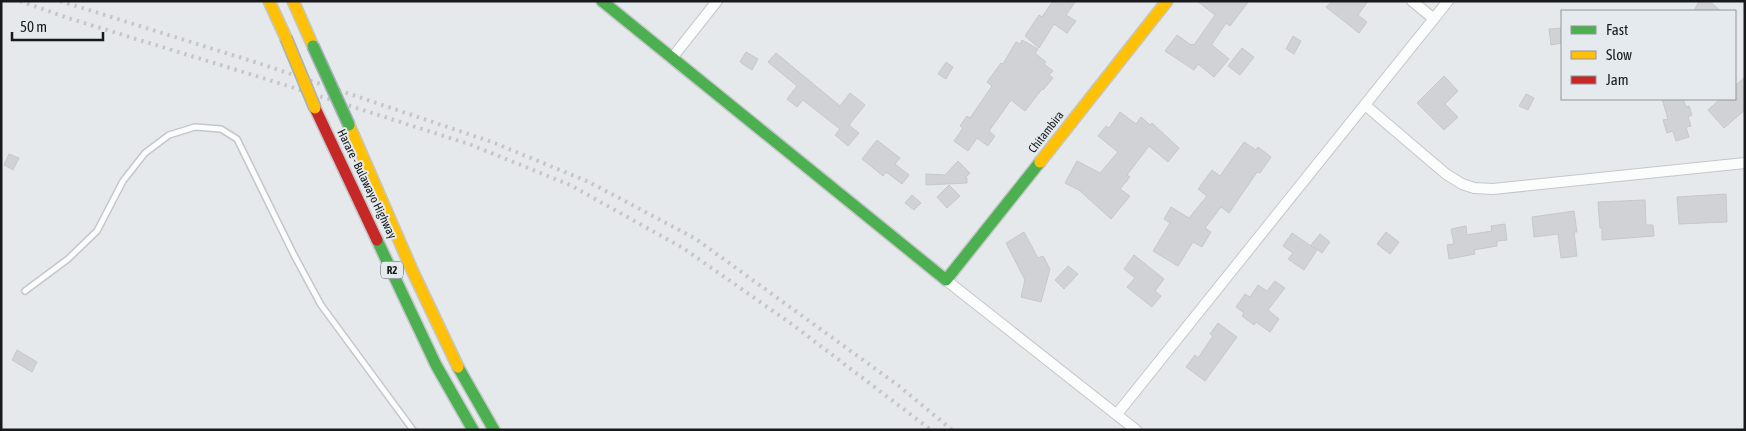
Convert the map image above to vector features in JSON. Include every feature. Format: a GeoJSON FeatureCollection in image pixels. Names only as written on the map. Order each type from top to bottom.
{"type":"FeatureCollection","features":[{"type":"Feature","properties":{"kind":"main road","name":"Harare - Bulawayo Highway"},"geometry":{"type":"LineString","coordinates":[[269,1],[315,108],[436,365],[473,430]]}},
{"type":"Feature","properties":{"kind":"main road","name":"Harare - Bulawayo Highway"},"geometry":{"type":"LineString","coordinates":[[293,1],[453,358],[494,430]]}},
{"type":"Feature","properties":{"kind":"main road"},"geometry":{"type":"LineString","coordinates":[[602,1],[946,280]]}},
{"type":"Feature","properties":{"kind":"main road","name":"Chitambira"},"geometry":{"type":"LineString","coordinates":[[946,280],[1167,1]]}},
{"type":"Feature","properties":{"kind":"street"},"geometry":{"type":"LineString","coordinates":[[672,58],[717,1]]}},
{"type":"Feature","properties":{"kind":"street"},"geometry":{"type":"LineString","coordinates":[[1412,1],[1434,19]]}},
{"type":"Feature","properties":{"kind":"street"},"geometry":{"type":"LineString","coordinates":[[1117,414],[1448,1]]}},
{"type":"Feature","properties":{"kind":"street"},"geometry":{"type":"LineString","coordinates":[[1365,105],[1446,174],[1462,184],[1474,188],[1502,188],[1745,163]]}},
{"type":"Feature","properties":{"kind":"street"},"geometry":{"type":"LineString","coordinates":[[946,280],[1136,430]]}},
{"type":"Feature","properties":{"kind":"lane"},"geometry":{"type":"LineString","coordinates":[[25,291],[68,260],[97,232],[123,181],[145,153],[169,135],[195,128],[221,129],[237,139],[294,255],[321,305],[414,430]]}},
{"type":"Feature","properties":{"kind":"building"},"geometry":{"type":"Polygon","coordinates":[[[1053,1],[1076,1],[1066,15],[1076,21],[1067,33],[1054,24],[1039,48],[1025,36],[1039,15],[1042,17],[1053,1]]]}},
{"type":"Feature","properties":{"kind":"building"},"geometry":{"type":"Polygon","coordinates":[[[1197,1],[1249,1],[1230,26],[1226,23],[1212,44],[1229,59],[1214,77],[1198,64],[1194,70],[1165,51],[1177,35],[1191,45],[1194,45],[1215,15],[1197,1]]]}},
{"type":"Feature","properties":{"kind":"building"},"geometry":{"type":"Polygon","coordinates":[[[1332,1],[1368,1],[1358,15],[1367,22],[1359,33],[1326,7],[1332,1]]]}},
{"type":"Feature","properties":{"kind":"building"},"geometry":{"type":"Polygon","coordinates":[[[1699,1],[1709,1],[1720,10],[1694,10],[1699,1]]]}},
{"type":"Feature","properties":{"kind":"building"},"geometry":{"type":"Polygon","coordinates":[[[1561,28],[1561,43],[1551,45],[1549,29],[1561,28]]]}},
{"type":"Feature","properties":{"kind":"building"},"geometry":{"type":"Polygon","coordinates":[[[1293,36],[1301,41],[1294,54],[1286,49],[1293,36]]]}},
{"type":"Feature","properties":{"kind":"building"},"geometry":{"type":"Polygon","coordinates":[[[1022,40],[1038,49],[1035,53],[1053,71],[1049,75],[1053,78],[1025,111],[1011,100],[989,131],[995,136],[988,146],[977,138],[968,151],[954,141],[963,128],[960,126],[967,116],[970,118],[992,86],[987,82],[1001,63],[1003,64],[1016,42],[1020,44],[1022,40]]]}},
{"type":"Feature","properties":{"kind":"building"},"geometry":{"type":"Polygon","coordinates":[[[1242,48],[1254,57],[1240,75],[1228,66],[1242,48]]]}},
{"type":"Feature","properties":{"kind":"building"},"geometry":{"type":"Polygon","coordinates":[[[746,52],[758,59],[752,70],[740,62],[746,52]]]}},
{"type":"Feature","properties":{"kind":"building"},"geometry":{"type":"Polygon","coordinates":[[[776,53],[840,106],[850,93],[865,105],[849,125],[859,133],[848,146],[835,135],[840,129],[803,100],[797,107],[787,99],[797,86],[768,62],[776,53]]]}},
{"type":"Feature","properties":{"kind":"building"},"geometry":{"type":"Polygon","coordinates":[[[946,62],[953,67],[946,79],[938,74],[946,62]]]}},
{"type":"Feature","properties":{"kind":"building"},"geometry":{"type":"Polygon","coordinates":[[[1444,76],[1458,91],[1445,104],[1458,117],[1444,130],[1417,103],[1444,76]]]}},
{"type":"Feature","properties":{"kind":"building"},"geometry":{"type":"Polygon","coordinates":[[[1745,77],[1745,110],[1724,128],[1708,110],[1719,100],[1736,100],[1736,85],[1745,77]]]}},
{"type":"Feature","properties":{"kind":"building"},"geometry":{"type":"Polygon","coordinates":[[[1526,94],[1534,98],[1528,110],[1519,106],[1526,94]]]}},
{"type":"Feature","properties":{"kind":"building"},"geometry":{"type":"Polygon","coordinates":[[[1662,100],[1683,100],[1686,107],[1689,106],[1692,115],[1688,117],[1691,126],[1686,127],[1689,137],[1676,141],[1673,131],[1667,133],[1663,120],[1668,119],[1662,100]]]}},
{"type":"Feature","properties":{"kind":"building"},"geometry":{"type":"Polygon","coordinates":[[[1120,112],[1136,124],[1141,117],[1150,125],[1152,123],[1179,148],[1168,162],[1149,146],[1127,175],[1130,177],[1120,189],[1130,196],[1111,219],[1079,190],[1065,183],[1077,161],[1100,173],[1118,152],[1098,136],[1106,126],[1109,128],[1120,112]]]}},
{"type":"Feature","properties":{"kind":"building"},"geometry":{"type":"Polygon","coordinates":[[[877,140],[900,158],[895,164],[909,175],[902,184],[886,172],[883,176],[862,159],[877,140]]]}},
{"type":"Feature","properties":{"kind":"building"},"geometry":{"type":"Polygon","coordinates":[[[1244,142],[1256,150],[1258,147],[1271,157],[1260,173],[1257,172],[1229,213],[1221,207],[1205,228],[1211,232],[1202,247],[1193,242],[1178,266],[1153,251],[1170,223],[1164,219],[1171,207],[1189,218],[1207,196],[1198,189],[1212,170],[1220,176],[1244,142]]]}},
{"type":"Feature","properties":{"kind":"building"},"geometry":{"type":"Polygon","coordinates":[[[9,154],[19,158],[13,170],[4,165],[9,154]]]}},
{"type":"Feature","properties":{"kind":"building"},"geometry":{"type":"Polygon","coordinates":[[[958,161],[970,173],[965,178],[967,178],[967,183],[926,185],[926,174],[945,175],[958,161]]]}},
{"type":"Feature","properties":{"kind":"building"},"geometry":{"type":"Polygon","coordinates":[[[949,185],[960,196],[947,208],[937,197],[949,185]]]}},
{"type":"Feature","properties":{"kind":"building"},"geometry":{"type":"Polygon","coordinates":[[[1726,194],[1727,222],[1679,224],[1677,197],[1726,194]]]}},
{"type":"Feature","properties":{"kind":"building"},"geometry":{"type":"Polygon","coordinates":[[[912,195],[921,203],[914,210],[905,203],[912,195]]]}},
{"type":"Feature","properties":{"kind":"building"},"geometry":{"type":"Polygon","coordinates":[[[1645,200],[1646,225],[1653,225],[1654,236],[1602,240],[1598,202],[1645,200]]]}},
{"type":"Feature","properties":{"kind":"building"},"geometry":{"type":"Polygon","coordinates":[[[1574,211],[1577,232],[1574,232],[1577,256],[1561,258],[1558,234],[1534,237],[1532,217],[1574,211]]]}},
{"type":"Feature","properties":{"kind":"building"},"geometry":{"type":"Polygon","coordinates":[[[1505,224],[1507,240],[1497,241],[1497,246],[1474,250],[1475,254],[1449,259],[1447,245],[1454,244],[1451,229],[1466,226],[1467,235],[1492,231],[1491,226],[1505,224]]]}},
{"type":"Feature","properties":{"kind":"building"},"geometry":{"type":"Polygon","coordinates":[[[1024,232],[1038,258],[1043,256],[1050,269],[1041,302],[1021,297],[1025,280],[1006,243],[1024,232]]]}},
{"type":"Feature","properties":{"kind":"building"},"geometry":{"type":"Polygon","coordinates":[[[1386,232],[1399,242],[1390,254],[1377,244],[1386,232]]]}},
{"type":"Feature","properties":{"kind":"building"},"geometry":{"type":"Polygon","coordinates":[[[1292,233],[1317,250],[1304,270],[1288,259],[1293,253],[1283,246],[1292,233]]]}},
{"type":"Feature","properties":{"kind":"building"},"geometry":{"type":"Polygon","coordinates":[[[1320,234],[1330,242],[1322,253],[1311,245],[1320,234]]]}},
{"type":"Feature","properties":{"kind":"building"},"geometry":{"type":"Polygon","coordinates":[[[1134,255],[1164,279],[1155,291],[1161,296],[1152,307],[1127,287],[1135,278],[1124,269],[1134,255]]]}},
{"type":"Feature","properties":{"kind":"building"},"geometry":{"type":"Polygon","coordinates":[[[1068,266],[1078,274],[1064,289],[1055,280],[1068,266]]]}},
{"type":"Feature","properties":{"kind":"building"},"geometry":{"type":"Polygon","coordinates":[[[1275,281],[1285,288],[1268,310],[1279,319],[1270,332],[1256,322],[1254,325],[1242,316],[1244,313],[1236,307],[1245,294],[1250,297],[1258,285],[1267,291],[1275,281]]]}},
{"type":"Feature","properties":{"kind":"building"},"geometry":{"type":"Polygon","coordinates":[[[1218,323],[1237,337],[1205,381],[1186,367],[1195,355],[1198,358],[1213,336],[1210,334],[1218,323]]]}},
{"type":"Feature","properties":{"kind":"building"},"geometry":{"type":"Polygon","coordinates":[[[17,350],[37,362],[32,372],[12,360],[17,350]]]}},
{"type":"Feature","properties":{"kind":"railway"},"geometry":{"type":"LineString","coordinates":[[20,1],[68,18],[469,144],[570,185],[683,248],[793,325],[931,430]]}},
{"type":"Feature","properties":{"kind":"railway"},"geometry":{"type":"LineString","coordinates":[[60,1],[258,63],[492,142],[589,182],[696,239],[899,386],[952,430]]}},
{"type":"Feature","properties":{"kind":"traffic: fast"},"geometry":{"type":"LineString","coordinates":[[602,1],[946,280],[1040,162]]}},
{"type":"Feature","properties":{"kind":"traffic: fast"},"geometry":{"type":"LineString","coordinates":[[313,46],[349,125]]}},
{"type":"Feature","properties":{"kind":"traffic: fast"},"geometry":{"type":"LineString","coordinates":[[377,240],[436,365],[473,430]]}},
{"type":"Feature","properties":{"kind":"traffic: fast"},"geometry":{"type":"LineString","coordinates":[[458,367],[494,430]]}},
{"type":"Feature","properties":{"kind":"traffic: slow"},"geometry":{"type":"LineString","coordinates":[[269,1],[286,38]]}},
{"type":"Feature","properties":{"kind":"traffic: slow"},"geometry":{"type":"LineString","coordinates":[[293,1],[313,46]]}},
{"type":"Feature","properties":{"kind":"traffic: slow"},"geometry":{"type":"LineString","coordinates":[[1040,162],[1167,1]]}},
{"type":"Feature","properties":{"kind":"traffic: slow"},"geometry":{"type":"LineString","coordinates":[[286,38],[315,108]]}},
{"type":"Feature","properties":{"kind":"traffic: slow"},"geometry":{"type":"LineString","coordinates":[[349,125],[412,270],[458,367]]}},
{"type":"Feature","properties":{"kind":"traffic: jam"},"geometry":{"type":"LineString","coordinates":[[315,108],[377,240]]}}]}
